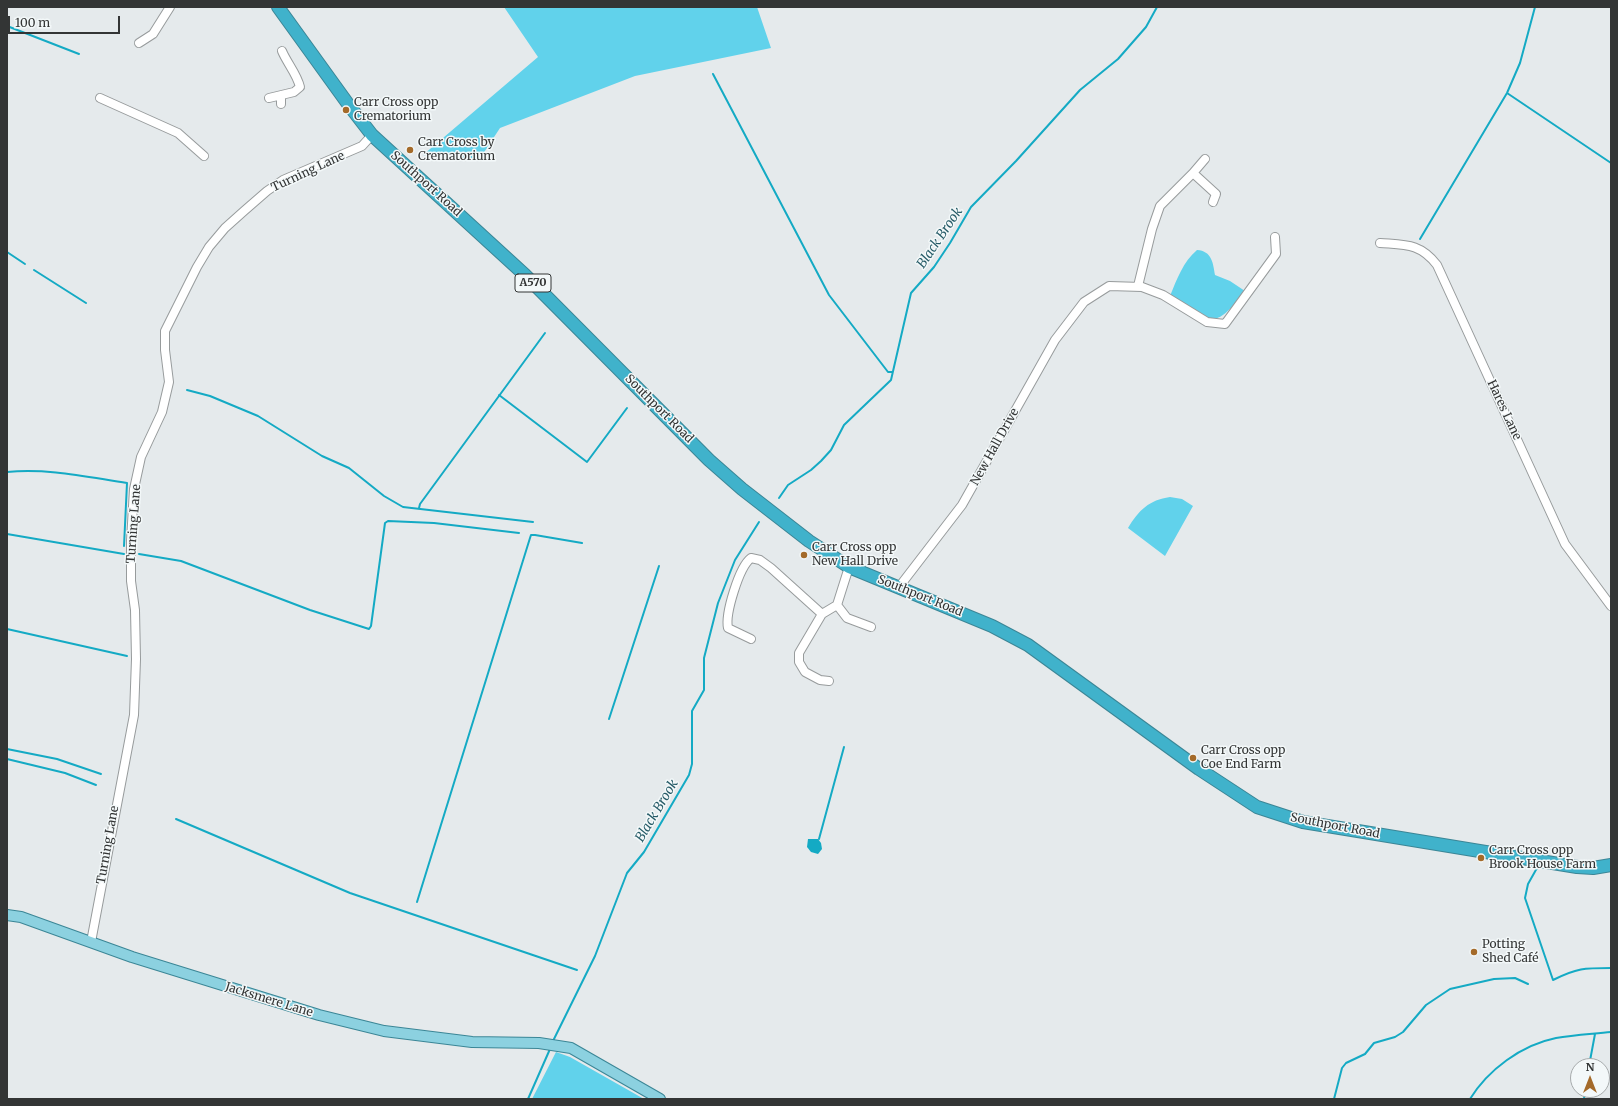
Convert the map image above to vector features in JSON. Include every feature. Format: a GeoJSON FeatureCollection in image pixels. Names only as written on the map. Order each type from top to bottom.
{"type":"FeatureCollection","features":[{"type":"Feature","properties":{"kind":"highway","name":"Southport Road"},"geometry":{"type":"LineString","coordinates":[[278,7],[372,135],[525,275],[709,460],[742,489],[809,541],[849,567],[992,626],[1028,645],[1257,808],[1303,822],[1577,867],[1592,868],[1611,865]]}},
{"type":"Feature","properties":{"kind":"main road","name":"Jacksmere Lane"},"geometry":{"type":"LineString","coordinates":[[7,915],[21,917],[90,942],[319,1015],[384,1030],[472,1042],[539,1042],[572,1048],[660,1099]]}},
{"type":"Feature","properties":{"kind":"street"},"geometry":{"type":"LineString","coordinates":[[140,43],[153,34],[170,7]]}},
{"type":"Feature","properties":{"kind":"street"},"geometry":{"type":"LineString","coordinates":[[270,98],[281,100],[300,87],[298,78],[287,63],[282,51]]}},
{"type":"Feature","properties":{"kind":"street"},"geometry":{"type":"LineString","coordinates":[[100,98],[178,133],[204,156]]}},
{"type":"Feature","properties":{"kind":"street","name":"Turning Lane"},"geometry":{"type":"LineString","coordinates":[[90,942],[134,715],[136,660],[135,610],[131,581],[131,541],[134,489],[141,457],[162,412],[169,382],[165,350],[165,331],[197,267],[209,247],[225,228],[267,191],[283,180],[362,146],[372,135]]}},
{"type":"Feature","properties":{"kind":"street"},"geometry":{"type":"LineString","coordinates":[[1205,159],[1160,206],[1145,253],[1138,286],[1163,295],[1207,322],[1225,324],[1276,254],[1275,237]]}},
{"type":"Feature","properties":{"kind":"street"},"geometry":{"type":"LineString","coordinates":[[1193,173],[1216,194],[1213,202]]}},
{"type":"Feature","properties":{"kind":"street","name":"Hares Lane"},"geometry":{"type":"LineString","coordinates":[[1380,243],[1416,246],[1430,257],[1437,265],[1566,544],[1611,606]]}},
{"type":"Feature","properties":{"kind":"street","name":"New Hall Drive"},"geometry":{"type":"LineString","coordinates":[[899,587],[962,504],[1055,340],[1084,302],[1110,286],[1142,287]]}},
{"type":"Feature","properties":{"kind":"street"},"geometry":{"type":"LineString","coordinates":[[751,639],[728,628],[727,621],[737,584],[747,561],[751,558],[760,560],[771,568],[822,614]]}},
{"type":"Feature","properties":{"kind":"street"},"geometry":{"type":"LineString","coordinates":[[828,680],[820,680],[805,672],[799,662],[799,654],[822,614],[836,605],[849,567]]}},
{"type":"Feature","properties":{"kind":"street"},"geometry":{"type":"LineString","coordinates":[[836,605],[847,618],[871,627]]}},
{"type":"Feature","properties":{"kind":"shaded area"},"geometry":{"type":"Polygon","coordinates":[[[504,7],[757,7],[771,48],[635,76],[500,128],[479,160],[423,155],[538,57],[504,7]]]}},
{"type":"Feature","properties":{"kind":"shaded area"},"geometry":{"type":"Polygon","coordinates":[[[1197,250],[1209,255],[1215,275],[1230,281],[1245,291],[1234,305],[1217,318],[1210,319],[1203,317],[1170,296],[1184,265],[1197,250]]]}},
{"type":"Feature","properties":{"kind":"shaded area"},"geometry":{"type":"Polygon","coordinates":[[[1170,497],[1182,499],[1193,506],[1165,556],[1128,528],[1136,516],[1150,503],[1170,497]]]}},
{"type":"Feature","properties":{"kind":"shaded area"},"geometry":{"type":"Polygon","coordinates":[[[808,839],[818,839],[821,843],[822,849],[818,854],[811,852],[807,847],[808,839]]]}},
{"type":"Feature","properties":{"kind":"shaded area"},"geometry":{"type":"Polygon","coordinates":[[[556,1052],[570,1057],[644,1099],[532,1099],[556,1052]]]}},
{"type":"Feature","properties":{"kind":"waterway","name":"Black Brook"},"geometry":{"type":"LineString","coordinates":[[779,498],[788,485],[811,470],[821,461],[831,450],[844,425],[891,380],[911,293],[934,267],[971,207],[1016,161],[1080,90],[1118,59],[1146,27],[1157,7]]}},
{"type":"Feature","properties":{"kind":"waterway"},"geometry":{"type":"LineString","coordinates":[[1420,239],[1507,93],[1520,63],[1535,7]]}},
{"type":"Feature","properties":{"kind":"waterway"},"geometry":{"type":"LineString","coordinates":[[7,26],[79,54]]}},
{"type":"Feature","properties":{"kind":"waterway"},"geometry":{"type":"LineString","coordinates":[[713,74],[829,295],[888,372],[893,372]]}},
{"type":"Feature","properties":{"kind":"waterway"},"geometry":{"type":"LineString","coordinates":[[1507,93],[1611,163]]}},
{"type":"Feature","properties":{"kind":"waterway"},"geometry":{"type":"LineString","coordinates":[[7,252],[25,264]]}},
{"type":"Feature","properties":{"kind":"waterway"},"geometry":{"type":"LineString","coordinates":[[34,270],[86,303]]}},
{"type":"Feature","properties":{"kind":"waterway"},"geometry":{"type":"LineString","coordinates":[[419,508],[420,504],[545,333]]}},
{"type":"Feature","properties":{"kind":"waterway"},"geometry":{"type":"LineString","coordinates":[[187,390],[210,396],[258,416],[322,456],[349,468],[384,496],[403,507],[533,522]]}},
{"type":"Feature","properties":{"kind":"waterway"},"geometry":{"type":"LineString","coordinates":[[499,395],[587,462],[627,408]]}},
{"type":"Feature","properties":{"kind":"waterway"},"geometry":{"type":"LineString","coordinates":[[7,472],[52,472],[127,483],[124,546]]}},
{"type":"Feature","properties":{"kind":"waterway"},"geometry":{"type":"LineString","coordinates":[[139,554],[181,561],[310,610],[369,629],[371,626],[385,523],[388,521],[434,523],[519,533]]}},
{"type":"Feature","properties":{"kind":"waterway","name":"Black Brook"},"geometry":{"type":"LineString","coordinates":[[553,1041],[595,956],[627,873],[644,852],[689,775],[692,764],[692,711],[704,690],[704,658],[718,603],[735,560],[759,522]]}},
{"type":"Feature","properties":{"kind":"waterway"},"geometry":{"type":"LineString","coordinates":[[7,534],[124,554]]}},
{"type":"Feature","properties":{"kind":"waterway"},"geometry":{"type":"LineString","coordinates":[[417,902],[531,535],[582,543]]}},
{"type":"Feature","properties":{"kind":"waterway"},"geometry":{"type":"LineString","coordinates":[[609,719],[659,566]]}},
{"type":"Feature","properties":{"kind":"waterway"},"geometry":{"type":"LineString","coordinates":[[7,629],[127,656]]}},
{"type":"Feature","properties":{"kind":"waterway"},"geometry":{"type":"LineString","coordinates":[[819,839],[844,747]]}},
{"type":"Feature","properties":{"kind":"waterway"},"geometry":{"type":"LineString","coordinates":[[7,749],[57,759],[101,774]]}},
{"type":"Feature","properties":{"kind":"waterway"},"geometry":{"type":"LineString","coordinates":[[7,759],[65,773],[96,785]]}},
{"type":"Feature","properties":{"kind":"waterway"},"geometry":{"type":"LineString","coordinates":[[176,819],[350,893],[577,970]]}},
{"type":"Feature","properties":{"kind":"waterway"},"geometry":{"type":"LineString","coordinates":[[1537,868],[1528,884],[1525,898],[1553,980],[1568,973],[1581,970],[1611,968]]}},
{"type":"Feature","properties":{"kind":"waterway"},"geometry":{"type":"LineString","coordinates":[[1334,1099],[1342,1068],[1346,1063],[1365,1054],[1374,1043],[1395,1037],[1403,1032],[1426,1005],[1450,989],[1494,979],[1515,978],[1528,984]]}},
{"type":"Feature","properties":{"kind":"waterway"},"geometry":{"type":"LineString","coordinates":[[1470,1099],[1477,1088],[1496,1069],[1507,1060],[1530,1046],[1556,1038],[1611,1032]]}},
{"type":"Feature","properties":{"kind":"waterway"},"geometry":{"type":"LineString","coordinates":[[1590,1058],[1595,1034]]}},
{"type":"Feature","properties":{"kind":"waterway","name":"Black Brook"},"geometry":{"type":"LineString","coordinates":[[528,1099],[550,1049]]}},
{"type":"Feature","properties":{"kind":"place","name":"Carr Cross opp Crematorium"},"geometry":{"type":"Point","coordinates":[346,110]}},
{"type":"Feature","properties":{"kind":"place","name":"Carr Cross by Crematorium"},"geometry":{"type":"Point","coordinates":[410,150]}},
{"type":"Feature","properties":{"kind":"place","name":"Carr Cross opp New Hall Drive"},"geometry":{"type":"Point","coordinates":[804,555]}},
{"type":"Feature","properties":{"kind":"place","name":"Carr Cross opp Coe End Farm"},"geometry":{"type":"Point","coordinates":[1193,758]}},
{"type":"Feature","properties":{"kind":"place","name":"Carr Cross opp Brook House Farm"},"geometry":{"type":"Point","coordinates":[1481,858]}},
{"type":"Feature","properties":{"kind":"place","name":"Potting Shed Café"},"geometry":{"type":"Point","coordinates":[1474,952]}}]}
